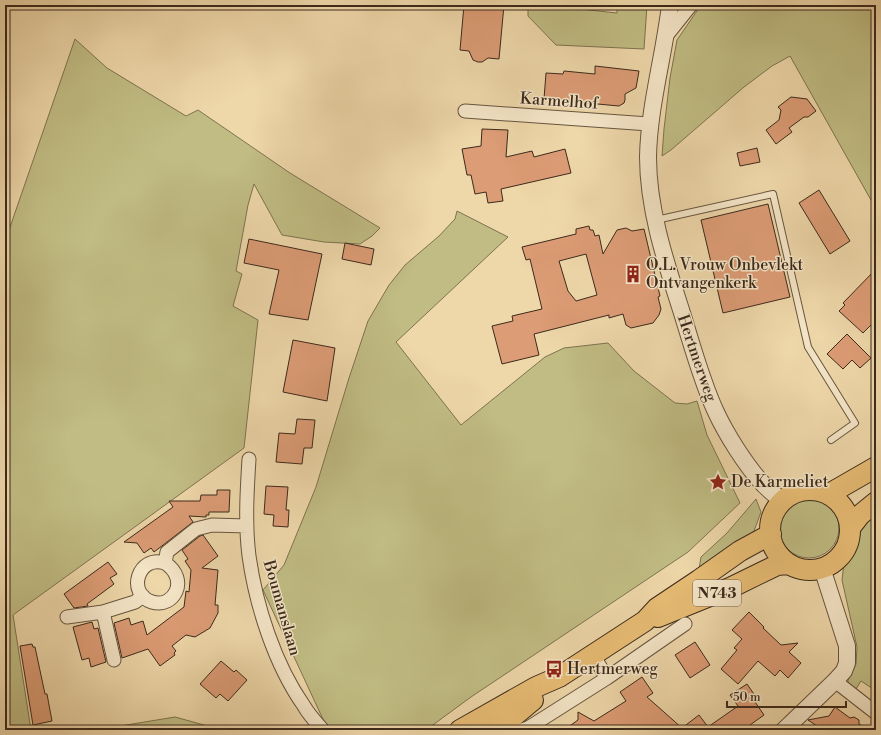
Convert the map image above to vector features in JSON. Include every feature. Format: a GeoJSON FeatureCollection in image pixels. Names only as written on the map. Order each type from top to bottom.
{"type":"FeatureCollection","features":[{"type":"Feature","properties":{"kind":"main road"},"geometry":{"type":"LineString","coordinates":[[828,494],[876,467]]}},
{"type":"Feature","properties":{"kind":"main road"},"geometry":{"type":"LineString","coordinates":[[789,564],[777,551],[771,534],[772,520],[778,507],[790,495],[799,491],[819,491],[828,494],[837,500],[844,508],[850,528],[849,538],[839,557],[831,564],[822,568]]}},
{"type":"Feature","properties":{"kind":"main road"},"geometry":{"type":"LineString","coordinates":[[850,528],[860,515],[876,502]]}},
{"type":"Feature","properties":{"kind":"main road","name":"N743"},"geometry":{"type":"LineString","coordinates":[[460,730],[559,677],[645,621],[656,608],[746,548],[771,534]]}},
{"type":"Feature","properties":{"kind":"main road","name":"N743"},"geometry":{"type":"LineString","coordinates":[[645,621],[663,616],[732,587],[777,565],[789,564],[810,570],[822,568]]}},
{"type":"Feature","properties":{"kind":"main road","name":"N743"},"geometry":{"type":"LineString","coordinates":[[490,730],[508,721],[559,677]]}},
{"type":"Feature","properties":{"kind":"street","name":"Hertmerweg"},"geometry":{"type":"LineString","coordinates":[[670,5],[667,35],[649,124],[649,181],[656,221],[687,330],[715,411],[746,462],[765,486],[782,502]]}},
{"type":"Feature","properties":{"kind":"street"},"geometry":{"type":"LineString","coordinates":[[667,35],[691,5]]}},
{"type":"Feature","properties":{"kind":"street","name":"Karmelhof"},"geometry":{"type":"LineString","coordinates":[[465,111],[649,124]]}},
{"type":"Feature","properties":{"kind":"street","name":"Boumanslaan"},"geometry":{"type":"LineString","coordinates":[[249,459],[247,526],[249,556],[254,586],[272,647],[285,675],[303,706],[322,730]]}},
{"type":"Feature","properties":{"kind":"street"},"geometry":{"type":"LineString","coordinates":[[165,563],[168,552],[196,529],[212,525],[247,526]]}},
{"type":"Feature","properties":{"kind":"street"},"geometry":{"type":"LineString","coordinates":[[158,562],[165,563],[176,572],[178,584],[175,593],[171,598],[165,602],[159,603],[152,602],[143,596],[140,593],[138,585],[138,576],[142,569],[151,563],[158,562]]}},
{"type":"Feature","properties":{"kind":"street"},"geometry":{"type":"LineString","coordinates":[[784,730],[835,681],[844,671],[847,663],[847,646],[822,568]]}},
{"type":"Feature","properties":{"kind":"street"},"geometry":{"type":"LineString","coordinates":[[67,617],[103,612],[134,602],[143,596]]}},
{"type":"Feature","properties":{"kind":"street"},"geometry":{"type":"LineString","coordinates":[[103,612],[114,660]]}},
{"type":"Feature","properties":{"kind":"street"},"geometry":{"type":"LineString","coordinates":[[522,730],[528,728],[607,678],[685,624]]}},
{"type":"Feature","properties":{"kind":"street"},"geometry":{"type":"LineString","coordinates":[[593,655],[607,678]]}},
{"type":"Feature","properties":{"kind":"street"},"geometry":{"type":"LineString","coordinates":[[835,681],[876,713]]}},
{"type":"Feature","properties":{"kind":"lane"},"geometry":{"type":"LineString","coordinates":[[656,221],[773,194],[808,347],[855,423],[830,440]]}},
{"type":"Feature","properties":{"kind":"shaded area"},"geometry":{"type":"Polygon","coordinates":[[[528,5],[580,5],[580,9],[617,13],[617,5],[647,5],[644,49],[556,45],[528,16],[528,5]]]}},
{"type":"Feature","properties":{"kind":"shaded area"},"geometry":{"type":"Polygon","coordinates":[[[701,5],[876,5],[876,209],[790,56],[772,66],[744,87],[671,150],[662,156],[670,78],[677,40],[701,5]]]}},
{"type":"Feature","properties":{"kind":"shaded area"},"geometry":{"type":"Polygon","coordinates":[[[75,39],[107,68],[186,116],[198,110],[290,173],[380,228],[372,236],[360,244],[324,242],[282,235],[254,184],[248,205],[236,271],[242,274],[233,306],[258,320],[244,448],[13,615],[31,730],[5,730],[5,235],[8,233],[75,39]]]}},
{"type":"Feature","properties":{"kind":"shaded area"},"geometry":{"type":"Polygon","coordinates":[[[457,211],[508,237],[396,342],[461,425],[545,357],[564,348],[608,343],[634,371],[675,403],[687,404],[697,401],[707,435],[740,503],[688,552],[471,697],[426,730],[328,730],[263,590],[284,565],[316,487],[368,321],[389,285],[405,265],[439,236],[455,219],[457,211]]]}},
{"type":"Feature","properties":{"kind":"shaded area"},"geometry":{"type":"Polygon","coordinates":[[[803,498],[815,498],[831,506],[837,516],[839,528],[837,540],[831,550],[815,558],[803,558],[787,550],[779,534],[779,522],[787,506],[803,498]]]}},
{"type":"Feature","properties":{"kind":"shaded area"},"geometry":{"type":"Polygon","coordinates":[[[756,499],[761,512],[754,531],[747,538],[699,569],[701,557],[727,533],[756,499]]]}},
{"type":"Feature","properties":{"kind":"shaded area"},"geometry":{"type":"Polygon","coordinates":[[[876,508],[876,691],[861,681],[854,692],[848,685],[848,680],[856,664],[857,647],[842,580],[844,563],[853,550],[858,533],[876,508]]]}},
{"type":"Feature","properties":{"kind":"shaded area"},"geometry":{"type":"Polygon","coordinates":[[[175,717],[222,730],[96,730],[175,717]]]}},
{"type":"Feature","properties":{"kind":"building"},"geometry":{"type":"Polygon","coordinates":[[[464,5],[504,5],[499,59],[488,58],[482,62],[478,62],[473,60],[469,51],[460,50],[464,5]]]}},
{"type":"Feature","properties":{"kind":"building"},"geometry":{"type":"Polygon","coordinates":[[[595,66],[639,71],[636,88],[625,94],[624,103],[619,106],[544,99],[546,73],[563,74],[564,71],[595,74],[595,66]]]}},
{"type":"Feature","properties":{"kind":"building"},"geometry":{"type":"Polygon","coordinates":[[[791,97],[807,99],[816,111],[808,117],[804,117],[789,128],[792,132],[776,144],[766,130],[779,120],[781,110],[778,107],[791,97]]]}},
{"type":"Feature","properties":{"kind":"building"},"geometry":{"type":"Polygon","coordinates":[[[482,129],[508,130],[506,157],[532,151],[534,157],[565,149],[571,173],[501,189],[503,201],[488,203],[486,192],[475,194],[471,175],[467,175],[462,149],[481,146],[482,129]]]}},
{"type":"Feature","properties":{"kind":"building"},"geometry":{"type":"Polygon","coordinates":[[[757,148],[760,162],[740,166],[737,153],[757,148]]]}},
{"type":"Feature","properties":{"kind":"building"},"geometry":{"type":"Polygon","coordinates":[[[819,190],[850,241],[830,254],[799,203],[819,190]]]}},
{"type":"Feature","properties":{"kind":"building"},"geometry":{"type":"Polygon","coordinates":[[[768,204],[790,297],[723,313],[701,220],[768,204]]]}},
{"type":"Feature","properties":{"kind":"building"},"geometry":{"type":"Polygon","coordinates":[[[589,226],[590,230],[593,230],[595,236],[599,235],[603,254],[617,230],[626,228],[632,231],[644,229],[660,296],[658,297],[661,309],[659,315],[653,323],[631,328],[626,325],[623,314],[609,318],[609,315],[534,334],[539,355],[502,364],[492,326],[513,321],[512,316],[542,309],[530,259],[526,260],[522,247],[576,234],[576,229],[589,226]],[[586,254],[559,261],[568,291],[576,301],[597,295],[586,254]]]}},
{"type":"Feature","properties":{"kind":"building"},"geometry":{"type":"Polygon","coordinates":[[[249,239],[322,254],[308,320],[269,314],[279,270],[244,263],[249,239]]]}},
{"type":"Feature","properties":{"kind":"building"},"geometry":{"type":"Polygon","coordinates":[[[345,243],[374,249],[371,265],[342,259],[345,243]]]}},
{"type":"Feature","properties":{"kind":"building"},"geometry":{"type":"Polygon","coordinates":[[[876,269],[876,320],[863,333],[839,311],[845,305],[843,303],[876,269]]]}},
{"type":"Feature","properties":{"kind":"building"},"geometry":{"type":"Polygon","coordinates":[[[847,334],[871,358],[860,368],[852,360],[843,369],[827,354],[847,334]]]}},
{"type":"Feature","properties":{"kind":"building"},"geometry":{"type":"Polygon","coordinates":[[[293,340],[335,348],[327,401],[283,392],[293,340]]]}},
{"type":"Feature","properties":{"kind":"building"},"geometry":{"type":"Polygon","coordinates":[[[297,419],[315,420],[312,448],[304,448],[302,464],[276,462],[279,433],[295,434],[297,419]]]}},
{"type":"Feature","properties":{"kind":"building"},"geometry":{"type":"Polygon","coordinates":[[[266,486],[288,487],[286,510],[289,510],[288,527],[273,526],[274,515],[264,514],[266,486]]]}},
{"type":"Feature","properties":{"kind":"building"},"geometry":{"type":"Polygon","coordinates":[[[217,490],[230,490],[229,512],[209,512],[209,515],[206,515],[206,517],[189,516],[193,522],[154,552],[151,548],[144,553],[137,543],[124,542],[173,507],[169,501],[200,501],[201,495],[217,495],[217,490]]]}},
{"type":"Feature","properties":{"kind":"building"},"geometry":{"type":"Polygon","coordinates":[[[203,535],[218,556],[202,568],[218,570],[215,605],[218,605],[218,613],[210,628],[195,637],[186,635],[172,646],[176,651],[174,653],[175,655],[160,666],[148,649],[122,658],[114,623],[129,618],[131,625],[143,621],[147,635],[184,607],[186,591],[189,592],[191,570],[185,561],[188,559],[182,550],[203,535]]]}},
{"type":"Feature","properties":{"kind":"building"},"geometry":{"type":"Polygon","coordinates":[[[108,562],[117,574],[110,578],[114,584],[87,604],[88,606],[74,608],[64,594],[108,562]]]}},
{"type":"Feature","properties":{"kind":"building"},"geometry":{"type":"Polygon","coordinates":[[[749,612],[781,645],[798,643],[789,652],[801,663],[788,678],[780,670],[775,676],[758,661],[738,684],[721,669],[737,650],[734,648],[742,639],[732,630],[749,612]]]}},
{"type":"Feature","properties":{"kind":"building"},"geometry":{"type":"Polygon","coordinates":[[[92,622],[94,629],[98,628],[106,662],[91,667],[89,658],[82,660],[73,627],[92,622]]]}},
{"type":"Feature","properties":{"kind":"building"},"geometry":{"type":"Polygon","coordinates":[[[695,642],[710,665],[690,678],[675,655],[695,642]]]}},
{"type":"Feature","properties":{"kind":"building"},"geometry":{"type":"Polygon","coordinates":[[[32,644],[33,647],[35,647],[52,721],[33,725],[20,646],[32,644]]]}},
{"type":"Feature","properties":{"kind":"building"},"geometry":{"type":"Polygon","coordinates":[[[221,661],[234,672],[236,670],[247,680],[228,701],[220,694],[216,698],[200,684],[221,661]]]}},
{"type":"Feature","properties":{"kind":"building"},"geometry":{"type":"Polygon","coordinates":[[[642,677],[653,693],[647,697],[682,728],[699,715],[708,727],[738,706],[730,695],[747,684],[756,697],[753,699],[764,715],[743,730],[564,730],[578,720],[578,712],[594,721],[626,701],[620,692],[642,677]]]}},
{"type":"Feature","properties":{"kind":"building"},"geometry":{"type":"Polygon","coordinates":[[[835,707],[850,718],[854,717],[859,720],[859,724],[868,730],[823,730],[808,720],[829,716],[835,707]]]}},
{"type":"Feature","properties":{"kind":"place","name":"O.L. Vrouw Onbevlekt Ontvangenkerk"},"geometry":{"type":"Point","coordinates":[633,274]}},
{"type":"Feature","properties":{"kind":"place","name":"De Karmeliet"},"geometry":{"type":"Point","coordinates":[718,482]}},
{"type":"Feature","properties":{"kind":"place","name":"Hertmerweg"},"geometry":{"type":"Point","coordinates":[554,669]}}]}
